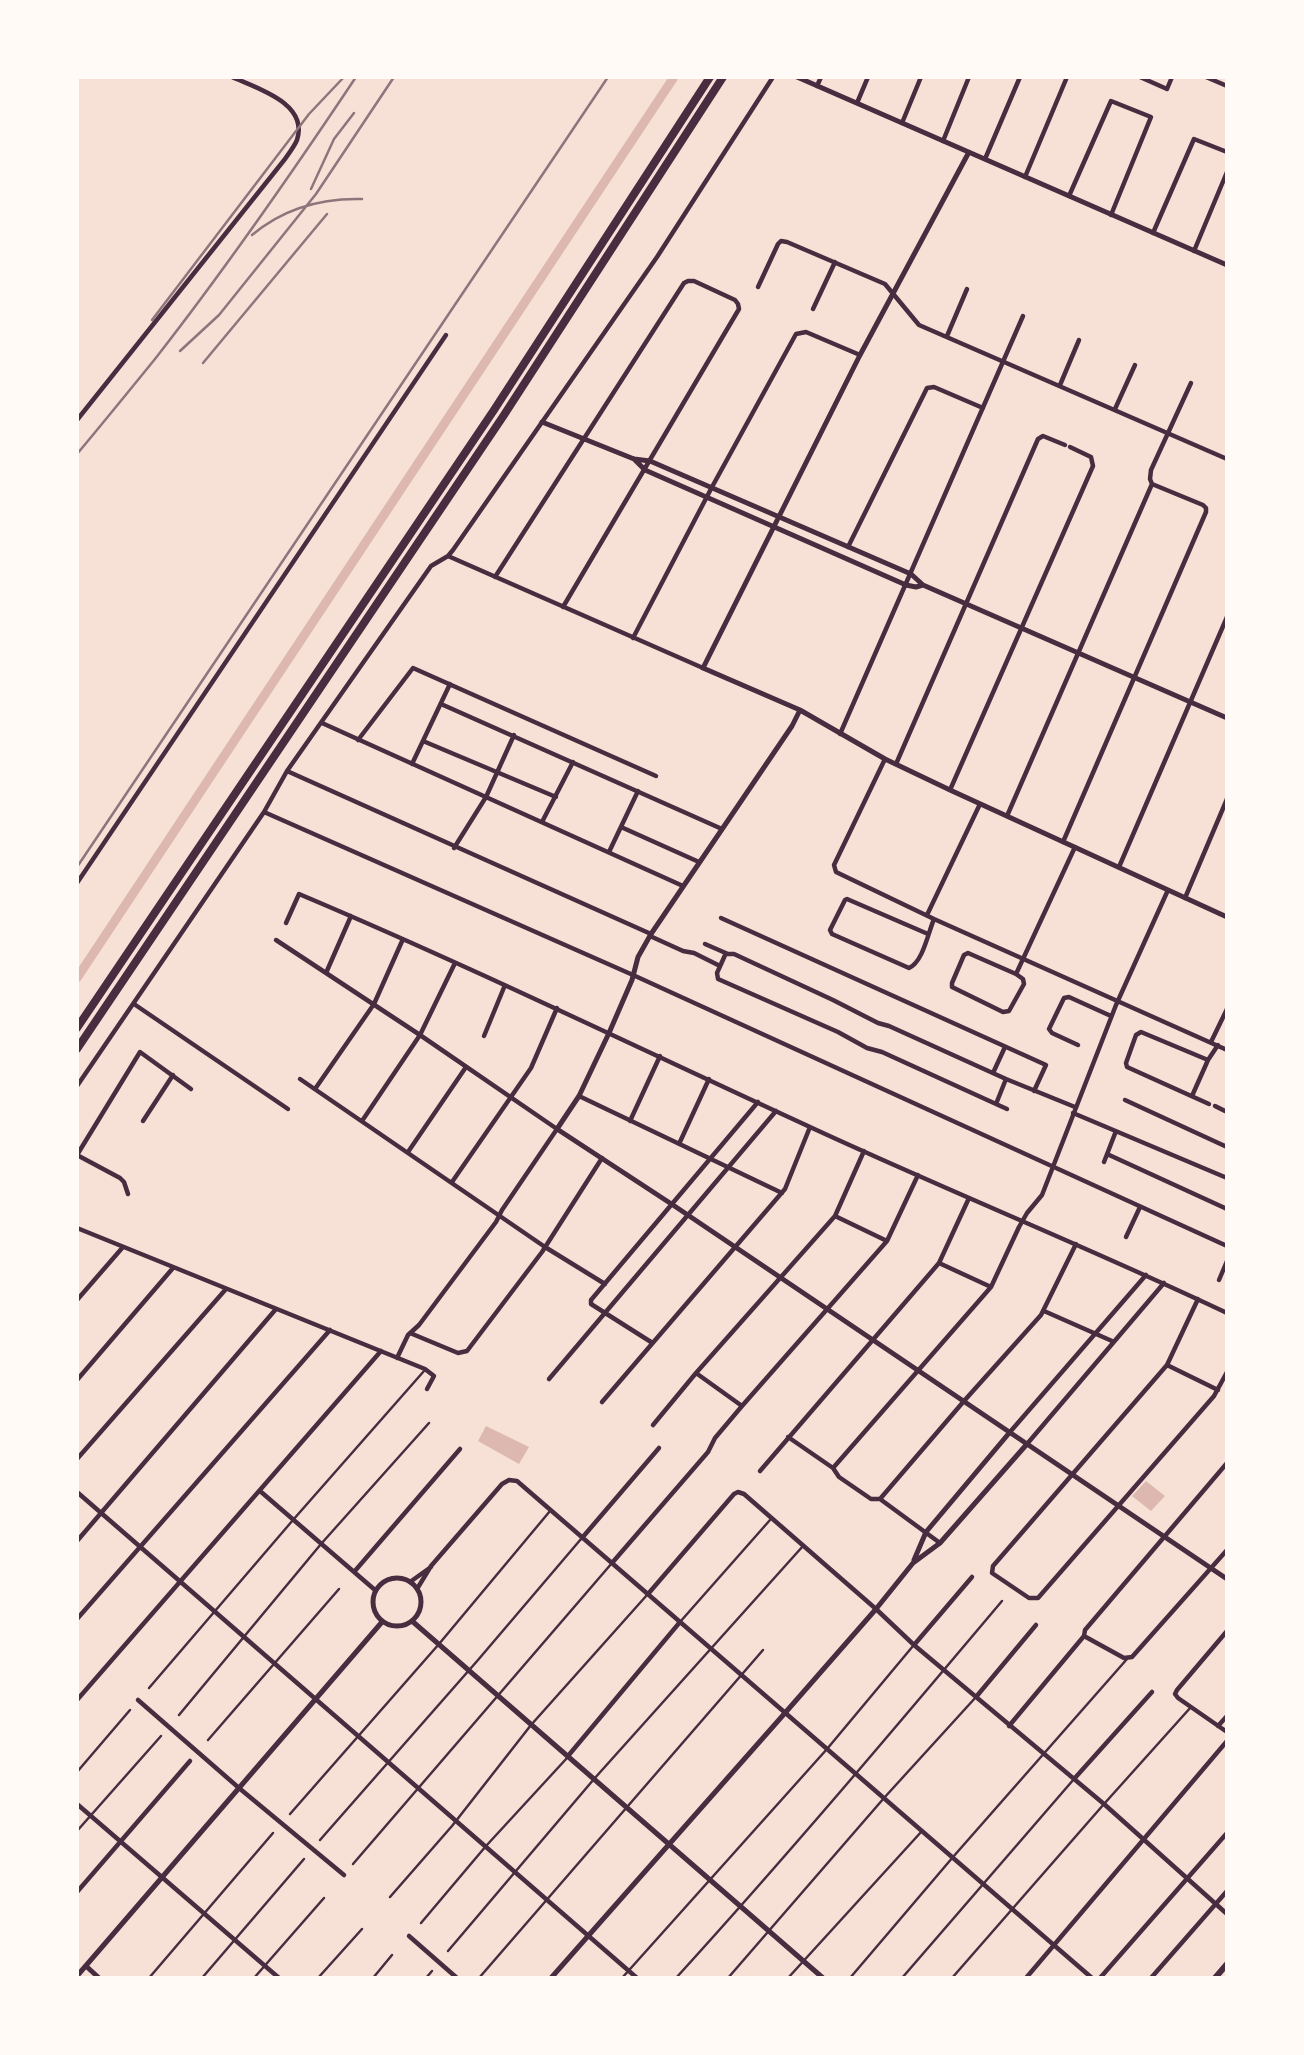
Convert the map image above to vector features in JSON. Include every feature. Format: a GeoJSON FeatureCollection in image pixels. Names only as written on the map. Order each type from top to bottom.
{"type":"FeatureCollection","features":[{"type":"Feature","properties":{"kind":"highway"},"geometry":{"type":"LineString","coordinates":[[77,1028],[502,398],[710,77]]}},
{"type":"Feature","properties":{"kind":"highway"},"geometry":{"type":"LineString","coordinates":[[77,1049],[505,415],[723,77]]}},
{"type":"Feature","properties":{"kind":"main road"},"geometry":{"type":"LineString","coordinates":[[1215,1978],[1227,1964]]}},
{"type":"Feature","properties":{"kind":"street"},"geometry":{"type":"LineString","coordinates":[[77,421],[296,143],[298,135],[295,117],[289,107],[277,98],[232,77]]}},
{"type":"Feature","properties":{"kind":"street"},"geometry":{"type":"LineString","coordinates":[[77,1086],[264,812],[287,771],[373,648],[432,566],[448,556],[657,257],[773,77]]}},
{"type":"Feature","properties":{"kind":"street"},"geometry":{"type":"LineString","coordinates":[[797,77],[1227,265]]}},
{"type":"Feature","properties":{"kind":"street"},"geometry":{"type":"LineString","coordinates":[[817,86],[821,77]]}},
{"type":"Feature","properties":{"kind":"street"},"geometry":{"type":"LineString","coordinates":[[857,103],[868,77]]}},
{"type":"Feature","properties":{"kind":"street"},"geometry":{"type":"LineString","coordinates":[[902,123],[922,77]]}},
{"type":"Feature","properties":{"kind":"street"},"geometry":{"type":"LineString","coordinates":[[943,141],[969,77]]}},
{"type":"Feature","properties":{"kind":"street"},"geometry":{"type":"LineString","coordinates":[[985,159],[1020,77]]}},
{"type":"Feature","properties":{"kind":"street"},"geometry":{"type":"LineString","coordinates":[[1025,177],[1068,77]]}},
{"type":"Feature","properties":{"kind":"street"},"geometry":{"type":"LineString","coordinates":[[1140,77],[1167,89],[1172,77]]}},
{"type":"Feature","properties":{"kind":"street"},"geometry":{"type":"LineString","coordinates":[[1206,77],[1227,86]]}},
{"type":"Feature","properties":{"kind":"street"},"geometry":{"type":"LineString","coordinates":[[1069,196],[1111,101],[1152,117],[1111,215]]}},
{"type":"Feature","properties":{"kind":"street"},"geometry":{"type":"LineString","coordinates":[[1153,233],[1194,139],[1227,152]]}},
{"type":"Feature","properties":{"kind":"street"},"geometry":{"type":"LineString","coordinates":[[703,668],[860,355],[969,152]]}},
{"type":"Feature","properties":{"kind":"street"},"geometry":{"type":"LineString","coordinates":[[1194,251],[1227,172]]}},
{"type":"Feature","properties":{"kind":"street"},"geometry":{"type":"LineString","coordinates":[[758,286],[781,241],[885,284],[916,323],[1227,457]]}},
{"type":"Feature","properties":{"kind":"street"},"geometry":{"type":"LineString","coordinates":[[813,309],[835,262]]}},
{"type":"Feature","properties":{"kind":"street"},"geometry":{"type":"LineString","coordinates":[[495,577],[684,284],[688,281],[735,300],[739,309],[563,607]]}},
{"type":"Feature","properties":{"kind":"street"},"geometry":{"type":"LineString","coordinates":[[947,336],[967,289]]}},
{"type":"Feature","properties":{"kind":"street"},"geometry":{"type":"LineString","coordinates":[[840,734],[1023,316]]}},
{"type":"Feature","properties":{"kind":"street"},"geometry":{"type":"LineString","coordinates":[[633,638],[796,334],[806,332],[860,355]]}},
{"type":"Feature","properties":{"kind":"street"},"geometry":{"type":"LineString","coordinates":[[77,883],[446,335]]}},
{"type":"Feature","properties":{"kind":"street"},"geometry":{"type":"LineString","coordinates":[[1060,385],[1079,340]]}},
{"type":"Feature","properties":{"kind":"street"},"geometry":{"type":"LineString","coordinates":[[1115,409],[1135,365]]}},
{"type":"Feature","properties":{"kind":"street"},"geometry":{"type":"LineString","coordinates":[[1007,816],[1152,484],[1151,470],[1191,383]]}},
{"type":"Feature","properties":{"kind":"street"},"geometry":{"type":"LineString","coordinates":[[848,547],[927,388],[934,387],[983,408]]}},
{"type":"Feature","properties":{"kind":"street"},"geometry":{"type":"LineString","coordinates":[[542,422],[634,459],[650,461],[712,487],[911,574],[923,585],[1227,718]]}},
{"type":"Feature","properties":{"kind":"street"},"geometry":{"type":"LineString","coordinates":[[896,764],[1041,436],[1087,455],[1093,460],[1093,466],[950,790]]}},
{"type":"Feature","properties":{"kind":"street"},"geometry":{"type":"LineString","coordinates":[[634,459],[645,470],[774,528],[906,585],[923,585]]}},
{"type":"Feature","properties":{"kind":"street"},"geometry":{"type":"LineString","coordinates":[[1063,842],[1206,512],[1206,508],[1152,484]]}},
{"type":"Feature","properties":{"kind":"street"},"geometry":{"type":"LineString","coordinates":[[448,556],[800,710],[896,764],[1227,917]]}},
{"type":"Feature","properties":{"kind":"street"},"geometry":{"type":"LineString","coordinates":[[1119,867],[1227,617]]}},
{"type":"Feature","properties":{"kind":"street"},"geometry":{"type":"LineString","coordinates":[[358,740],[413,668],[656,776]]}},
{"type":"Feature","properties":{"kind":"street"},"geometry":{"type":"LineString","coordinates":[[412,764],[450,684]]}},
{"type":"Feature","properties":{"kind":"street"},"geometry":{"type":"LineString","coordinates":[[441,704],[722,829]]}},
{"type":"Feature","properties":{"kind":"street"},"geometry":{"type":"LineString","coordinates":[[397,1358],[410,1333],[419,1325],[499,1216],[579,1096],[634,975],[638,957],[800,710]]}},
{"type":"Feature","properties":{"kind":"street"},"geometry":{"type":"LineString","coordinates":[[322,723],[683,886]]}},
{"type":"Feature","properties":{"kind":"street"},"geometry":{"type":"LineString","coordinates":[[454,848],[486,797],[514,736]]}},
{"type":"Feature","properties":{"kind":"street"},"geometry":{"type":"LineString","coordinates":[[423,741],[556,797]]}},
{"type":"Feature","properties":{"kind":"street"},"geometry":{"type":"LineString","coordinates":[[885,758],[834,865],[838,874],[1227,1050]]}},
{"type":"Feature","properties":{"kind":"street"},"geometry":{"type":"LineString","coordinates":[[542,822],[573,762]]}},
{"type":"Feature","properties":{"kind":"street"},"geometry":{"type":"LineString","coordinates":[[287,771],[720,966]]}},
{"type":"Feature","properties":{"kind":"street"},"geometry":{"type":"LineString","coordinates":[[608,852],[638,792]]}},
{"type":"Feature","properties":{"kind":"street"},"geometry":{"type":"LineString","coordinates":[[1185,898],[1227,799]]}},
{"type":"Feature","properties":{"kind":"street"},"geometry":{"type":"LineString","coordinates":[[927,915],[980,804]]}},
{"type":"Feature","properties":{"kind":"street"},"geometry":{"type":"LineString","coordinates":[[264,812],[634,975],[1227,1247]]}},
{"type":"Feature","properties":{"kind":"street"},"geometry":{"type":"LineString","coordinates":[[621,827],[699,862]]}},
{"type":"Feature","properties":{"kind":"street"},"geometry":{"type":"LineString","coordinates":[[1016,974],[1075,847]]}},
{"type":"Feature","properties":{"kind":"street"},"geometry":{"type":"LineString","coordinates":[[833,1468],[991,1287],[1023,1221],[1042,1195],[1111,1016],[1168,890]]}},
{"type":"Feature","properties":{"kind":"street"},"geometry":{"type":"LineString","coordinates":[[286,923],[299,894],[1227,1313]]}},
{"type":"Feature","properties":{"kind":"street"},"geometry":{"type":"LineString","coordinates":[[928,933],[847,898],[830,930],[832,934],[909,968],[914,966],[934,919]]}},
{"type":"Feature","properties":{"kind":"street"},"geometry":{"type":"LineString","coordinates":[[326,973],[351,916]]}},
{"type":"Feature","properties":{"kind":"street"},"geometry":{"type":"LineString","coordinates":[[721,918],[1046,1065],[1034,1091]]}},
{"type":"Feature","properties":{"kind":"street"},"geometry":{"type":"LineString","coordinates":[[315,1089],[374,1004],[403,939]]}},
{"type":"Feature","properties":{"kind":"street"},"geometry":{"type":"LineString","coordinates":[[276,940],[1227,1579]]}},
{"type":"Feature","properties":{"kind":"street"},"geometry":{"type":"LineString","coordinates":[[705,944],[734,954],[877,1023],[889,1026],[1116,1131],[1227,1178]]}},
{"type":"Feature","properties":{"kind":"street"},"geometry":{"type":"LineString","coordinates":[[726,953],[716,975],[718,979],[1007,1109]]}},
{"type":"Feature","properties":{"kind":"street"},"geometry":{"type":"LineString","coordinates":[[968,953],[1016,974],[1023,979],[1024,984],[1007,1012],[951,985],[964,955],[968,953]]}},
{"type":"Feature","properties":{"kind":"street"},"geometry":{"type":"LineString","coordinates":[[362,1121],[420,1035],[455,963]]}},
{"type":"Feature","properties":{"kind":"street"},"geometry":{"type":"LineString","coordinates":[[484,1036],[505,985]]}},
{"type":"Feature","properties":{"kind":"street"},"geometry":{"type":"LineString","coordinates":[[1078,1045],[1049,1029],[1064,998],[1111,1016]]}},
{"type":"Feature","properties":{"kind":"street"},"geometry":{"type":"LineString","coordinates":[[134,1004],[288,1108]]}},
{"type":"Feature","properties":{"kind":"street"},"geometry":{"type":"LineString","coordinates":[[452,1182],[531,1068],[557,1009]]}},
{"type":"Feature","properties":{"kind":"street"},"geometry":{"type":"LineString","coordinates":[[1211,1042],[1227,1009]]}},
{"type":"Feature","properties":{"kind":"street"},"geometry":{"type":"LineString","coordinates":[[1208,1060],[1139,1032],[1126,1066],[1209,1104]]}},
{"type":"Feature","properties":{"kind":"street"},"geometry":{"type":"LineString","coordinates":[[1192,1097],[1208,1060],[1218,1045]]}},
{"type":"Feature","properties":{"kind":"street"},"geometry":{"type":"LineString","coordinates":[[993,1073],[1005,1046]]}},
{"type":"Feature","properties":{"kind":"street"},"geometry":{"type":"LineString","coordinates":[[128,1194],[121,1178],[77,1155],[140,1052],[191,1089]]}},
{"type":"Feature","properties":{"kind":"street"},"geometry":{"type":"LineString","coordinates":[[630,1121],[660,1056]]}},
{"type":"Feature","properties":{"kind":"street"},"geometry":{"type":"LineString","coordinates":[[408,1152],[466,1067]]}},
{"type":"Feature","properties":{"kind":"street"},"geometry":{"type":"LineString","coordinates":[[143,1121],[173,1075]]}},
{"type":"Feature","properties":{"kind":"street"},"geometry":{"type":"LineString","coordinates":[[300,1079],[545,1247],[605,1283]]}},
{"type":"Feature","properties":{"kind":"street"},"geometry":{"type":"LineString","coordinates":[[679,1144],[709,1079]]}},
{"type":"Feature","properties":{"kind":"street"},"geometry":{"type":"LineString","coordinates":[[996,1104],[1006,1079]]}},
{"type":"Feature","properties":{"kind":"street"},"geometry":{"type":"LineString","coordinates":[[579,1096],[782,1193]]}},
{"type":"Feature","properties":{"kind":"street"},"geometry":{"type":"LineString","coordinates":[[1125,1100],[1227,1147]]}},
{"type":"Feature","properties":{"kind":"street"},"geometry":{"type":"LineString","coordinates":[[651,1342],[590,1302],[758,1102]]}},
{"type":"Feature","properties":{"kind":"street"},"geometry":{"type":"LineString","coordinates":[[1215,1107],[1227,1112]]}},
{"type":"Feature","properties":{"kind":"street"},"geometry":{"type":"LineString","coordinates":[[549,1379],[776,1111]]}},
{"type":"Feature","properties":{"kind":"street"},"geometry":{"type":"LineString","coordinates":[[602,1402],[782,1193],[810,1127]]}},
{"type":"Feature","properties":{"kind":"street"},"geometry":{"type":"LineString","coordinates":[[1104,1162],[1116,1131]]}},
{"type":"Feature","properties":{"kind":"street"},"geometry":{"type":"LineString","coordinates":[[653,1425],[835,1216],[864,1151]]}},
{"type":"Feature","properties":{"kind":"street"},"geometry":{"type":"LineString","coordinates":[[1107,1154],[1227,1209]]}},
{"type":"Feature","properties":{"kind":"street"},"geometry":{"type":"LineString","coordinates":[[410,1333],[458,1353],[467,1352],[545,1247],[603,1158]]}},
{"type":"Feature","properties":{"kind":"street"},"geometry":{"type":"LineString","coordinates":[[354,1864],[708,1452],[715,1438],[742,1406],[887,1241],[918,1175]]}},
{"type":"Feature","properties":{"kind":"street"},"geometry":{"type":"LineString","coordinates":[[760,1471],[939,1264],[969,1198]]}},
{"type":"Feature","properties":{"kind":"street"},"geometry":{"type":"LineString","coordinates":[[1126,1237],[1140,1207]]}},
{"type":"Feature","properties":{"kind":"street"},"geometry":{"type":"LineString","coordinates":[[835,1216],[887,1241]]}},
{"type":"Feature","properties":{"kind":"street"},"geometry":{"type":"LineString","coordinates":[[77,1228],[425,1369],[434,1376],[427,1389]]}},
{"type":"Feature","properties":{"kind":"street"},"geometry":{"type":"LineString","coordinates":[[880,1499],[1044,1311],[1076,1244]]}},
{"type":"Feature","properties":{"kind":"street"},"geometry":{"type":"LineString","coordinates":[[77,1300],[123,1247]]}},
{"type":"Feature","properties":{"kind":"street"},"geometry":{"type":"LineString","coordinates":[[1219,1280],[1227,1261]]}},
{"type":"Feature","properties":{"kind":"street"},"geometry":{"type":"LineString","coordinates":[[939,1264],[991,1287]]}},
{"type":"Feature","properties":{"kind":"street"},"geometry":{"type":"LineString","coordinates":[[77,1380],[173,1268]]}},
{"type":"Feature","properties":{"kind":"street"},"geometry":{"type":"LineString","coordinates":[[913,1563],[926,1532],[1146,1275]]}},
{"type":"Feature","properties":{"kind":"street"},"geometry":{"type":"LineString","coordinates":[[551,1978],[876,1609],[913,1563],[940,1543],[1164,1283]]}},
{"type":"Feature","properties":{"kind":"street"},"geometry":{"type":"LineString","coordinates":[[77,1459],[226,1289]]}},
{"type":"Feature","properties":{"kind":"street"},"geometry":{"type":"LineString","coordinates":[[1198,1299],[1167,1365],[992,1569],[994,1574],[1029,1598],[1038,1598],[1218,1390],[1227,1372]]}},
{"type":"Feature","properties":{"kind":"street"},"geometry":{"type":"LineString","coordinates":[[77,1541],[276,1309]]}},
{"type":"Feature","properties":{"kind":"street"},"geometry":{"type":"LineString","coordinates":[[1044,1311],[1112,1341]]}},
{"type":"Feature","properties":{"kind":"street"},"geometry":{"type":"LineString","coordinates":[[77,1619],[330,1330]]}},
{"type":"Feature","properties":{"kind":"street"},"geometry":{"type":"LineString","coordinates":[[77,1700],[381,1352]]}},
{"type":"Feature","properties":{"kind":"street"},"geometry":{"type":"LineString","coordinates":[[1167,1365],[1218,1390]]}},
{"type":"Feature","properties":{"kind":"street"},"geometry":{"type":"LineString","coordinates":[[149,1688],[425,1369]]}},
{"type":"Feature","properties":{"kind":"street"},"geometry":{"type":"LineString","coordinates":[[696,1373],[742,1406]]}},
{"type":"Feature","properties":{"kind":"street"},"geometry":{"type":"LineString","coordinates":[[179,1714],[321,1544],[429,1423]]}},
{"type":"Feature","properties":{"kind":"street"},"geometry":{"type":"LineString","coordinates":[[788,1437],[833,1468],[839,1477],[871,1499],[880,1499],[940,1543]]}},
{"type":"Feature","properties":{"kind":"street"},"geometry":{"type":"LineString","coordinates":[[320,1840],[659,1448]]}},
{"type":"Feature","properties":{"kind":"street"},"geometry":{"type":"LineString","coordinates":[[354,1572],[460,1449]]}},
{"type":"Feature","properties":{"kind":"street"},"geometry":{"type":"LineString","coordinates":[[1009,1726],[1084,1636],[1085,1630],[1227,1463]]}},
{"type":"Feature","properties":{"kind":"street"},"geometry":{"type":"LineString","coordinates":[[417,1589],[431,1566],[502,1483],[517,1481],[1092,1978]]}},
{"type":"Feature","properties":{"kind":"street"},"geometry":{"type":"LineString","coordinates":[[260,1491],[375,1590]]}},
{"type":"Feature","properties":{"kind":"street"},"geometry":{"type":"LineString","coordinates":[[77,1492],[637,1978]]}},
{"type":"Feature","properties":{"kind":"street"},"geometry":{"type":"LineString","coordinates":[[390,1897],[531,1725],[738,1492],[744,1494],[943,1670],[1104,1804],[1227,1914]]}},
{"type":"Feature","properties":{"kind":"street"},"geometry":{"type":"LineString","coordinates":[[290,1814],[439,1644],[551,1510]]}},
{"type":"Feature","properties":{"kind":"street"},"geometry":{"type":"LineString","coordinates":[[421,1923],[771,1518]]}},
{"type":"Feature","properties":{"kind":"street"},"geometry":{"type":"LineString","coordinates":[[448,1951],[594,1779],[803,1546]]}},
{"type":"Feature","properties":{"kind":"street"},"geometry":{"type":"LineString","coordinates":[[850,1978],[1127,1659],[1132,1657],[1227,1550]]}},
{"type":"Feature","properties":{"kind":"street"},"geometry":{"type":"LineString","coordinates":[[410,1582],[431,1566]]}},
{"type":"Feature","properties":{"kind":"street"},"geometry":{"type":"LineString","coordinates":[[622,1978],[827,1749],[972,1577]]}},
{"type":"Feature","properties":{"kind":"street"},"geometry":{"type":"LineString","coordinates":[[396,1578],[410,1582],[417,1589],[421,1605],[419,1613],[412,1621],[390,1626],[376,1616],[373,1607],[375,1590],[388,1580],[396,1578]]}},
{"type":"Feature","properties":{"kind":"street"},"geometry":{"type":"LineString","coordinates":[[208,1740],[339,1589]]}},
{"type":"Feature","properties":{"kind":"street"},"geometry":{"type":"LineString","coordinates":[[676,1978],[741,1907],[1002,1601]]}},
{"type":"Feature","properties":{"kind":"street"},"geometry":{"type":"LineString","coordinates":[[412,1621],[823,1978]]}},
{"type":"Feature","properties":{"kind":"street"},"geometry":{"type":"LineString","coordinates":[[77,1976],[383,1622]]}},
{"type":"Feature","properties":{"kind":"street"},"geometry":{"type":"LineString","coordinates":[[728,1978],[884,1798],[976,1697],[1036,1625]]}},
{"type":"Feature","properties":{"kind":"street"},"geometry":{"type":"LineString","coordinates":[[1227,1631],[1175,1694],[1227,1732]]}},
{"type":"Feature","properties":{"kind":"street"},"geometry":{"type":"LineString","coordinates":[[1084,1636],[1127,1659]]}},
{"type":"Feature","properties":{"kind":"street"},"geometry":{"type":"LineString","coordinates":[[479,1978],[763,1650]]}},
{"type":"Feature","properties":{"kind":"street"},"geometry":{"type":"LineString","coordinates":[[902,1978],[1152,1692]]}},
{"type":"Feature","properties":{"kind":"street"},"geometry":{"type":"LineString","coordinates":[[138,1700],[344,1875]]}},
{"type":"Feature","properties":{"kind":"street"},"geometry":{"type":"LineString","coordinates":[[952,1978],[1191,1707]]}},
{"type":"Feature","properties":{"kind":"street"},"geometry":{"type":"LineString","coordinates":[[77,1772],[130,1710]]}},
{"type":"Feature","properties":{"kind":"street"},"geometry":{"type":"LineString","coordinates":[[1218,1726],[1227,1716]]}},
{"type":"Feature","properties":{"kind":"street"},"geometry":{"type":"LineString","coordinates":[[77,1831],[161,1736]]}},
{"type":"Feature","properties":{"kind":"street"},"geometry":{"type":"LineString","coordinates":[[1026,1978],[1227,1741]]}},
{"type":"Feature","properties":{"kind":"street"},"geometry":{"type":"LineString","coordinates":[[77,1892],[190,1761]]}},
{"type":"Feature","properties":{"kind":"street"},"geometry":{"type":"LineString","coordinates":[[77,1804],[279,1978]]}},
{"type":"Feature","properties":{"kind":"street"},"geometry":{"type":"LineString","coordinates":[[788,1978],[922,1831]]}},
{"type":"Feature","properties":{"kind":"street"},"geometry":{"type":"LineString","coordinates":[[149,1978],[273,1833]]}},
{"type":"Feature","properties":{"kind":"street"},"geometry":{"type":"LineString","coordinates":[[1100,1978],[1227,1833]]}},
{"type":"Feature","properties":{"kind":"street"},"geometry":{"type":"LineString","coordinates":[[202,1978],[304,1859]]}},
{"type":"Feature","properties":{"kind":"street"},"geometry":{"type":"LineString","coordinates":[[1151,1978],[1227,1891]]}},
{"type":"Feature","properties":{"kind":"street"},"geometry":{"type":"LineString","coordinates":[[254,1978],[324,1898]]}},
{"type":"Feature","properties":{"kind":"street"},"geometry":{"type":"LineString","coordinates":[[318,1978],[362,1929]]}},
{"type":"Feature","properties":{"kind":"street"},"geometry":{"type":"LineString","coordinates":[[409,1936],[457,1978]]}},
{"type":"Feature","properties":{"kind":"street"},"geometry":{"type":"LineString","coordinates":[[373,1978],[392,1955]]}},
{"type":"Feature","properties":{"kind":"street"},"geometry":{"type":"LineString","coordinates":[[86,1966],[99,1978]]}},
{"type":"Feature","properties":{"kind":"street"},"geometry":{"type":"LineString","coordinates":[[426,1978],[432,1972]]}},
{"type":"Feature","properties":{"kind":"shaded area"},"geometry":{"type":"Polygon","coordinates":[[[486,1426],[529,1447],[519,1464],[478,1441],[486,1426]]]}},
{"type":"Feature","properties":{"kind":"shaded area"},"geometry":{"type":"Polygon","coordinates":[[[1146,1481],[1165,1496],[1151,1511],[1132,1496],[1146,1481]]]}},
{"type":"Feature","properties":{"kind":"waterway"},"geometry":{"type":"LineString","coordinates":[[77,978],[674,77]]}},
{"type":"Feature","properties":{"kind":"railway"},"geometry":{"type":"LineString","coordinates":[[152,320],[309,114],[344,77]]}},
{"type":"Feature","properties":{"kind":"railway"},"geometry":{"type":"LineString","coordinates":[[77,454],[155,359],[207,290],[356,77]]}},
{"type":"Feature","properties":{"kind":"railway"},"geometry":{"type":"LineString","coordinates":[[180,351],[219,315],[316,194],[394,77]]}},
{"type":"Feature","properties":{"kind":"railway"},"geometry":{"type":"LineString","coordinates":[[77,867],[608,77]]}},
{"type":"Feature","properties":{"kind":"railway"},"geometry":{"type":"LineString","coordinates":[[311,189],[334,139],[354,113]]}},
{"type":"Feature","properties":{"kind":"railway"},"geometry":{"type":"LineString","coordinates":[[252,235],[277,218],[304,206],[332,200],[362,199]]}},
{"type":"Feature","properties":{"kind":"railway"},"geometry":{"type":"LineString","coordinates":[[203,363],[327,214]]}}]}
